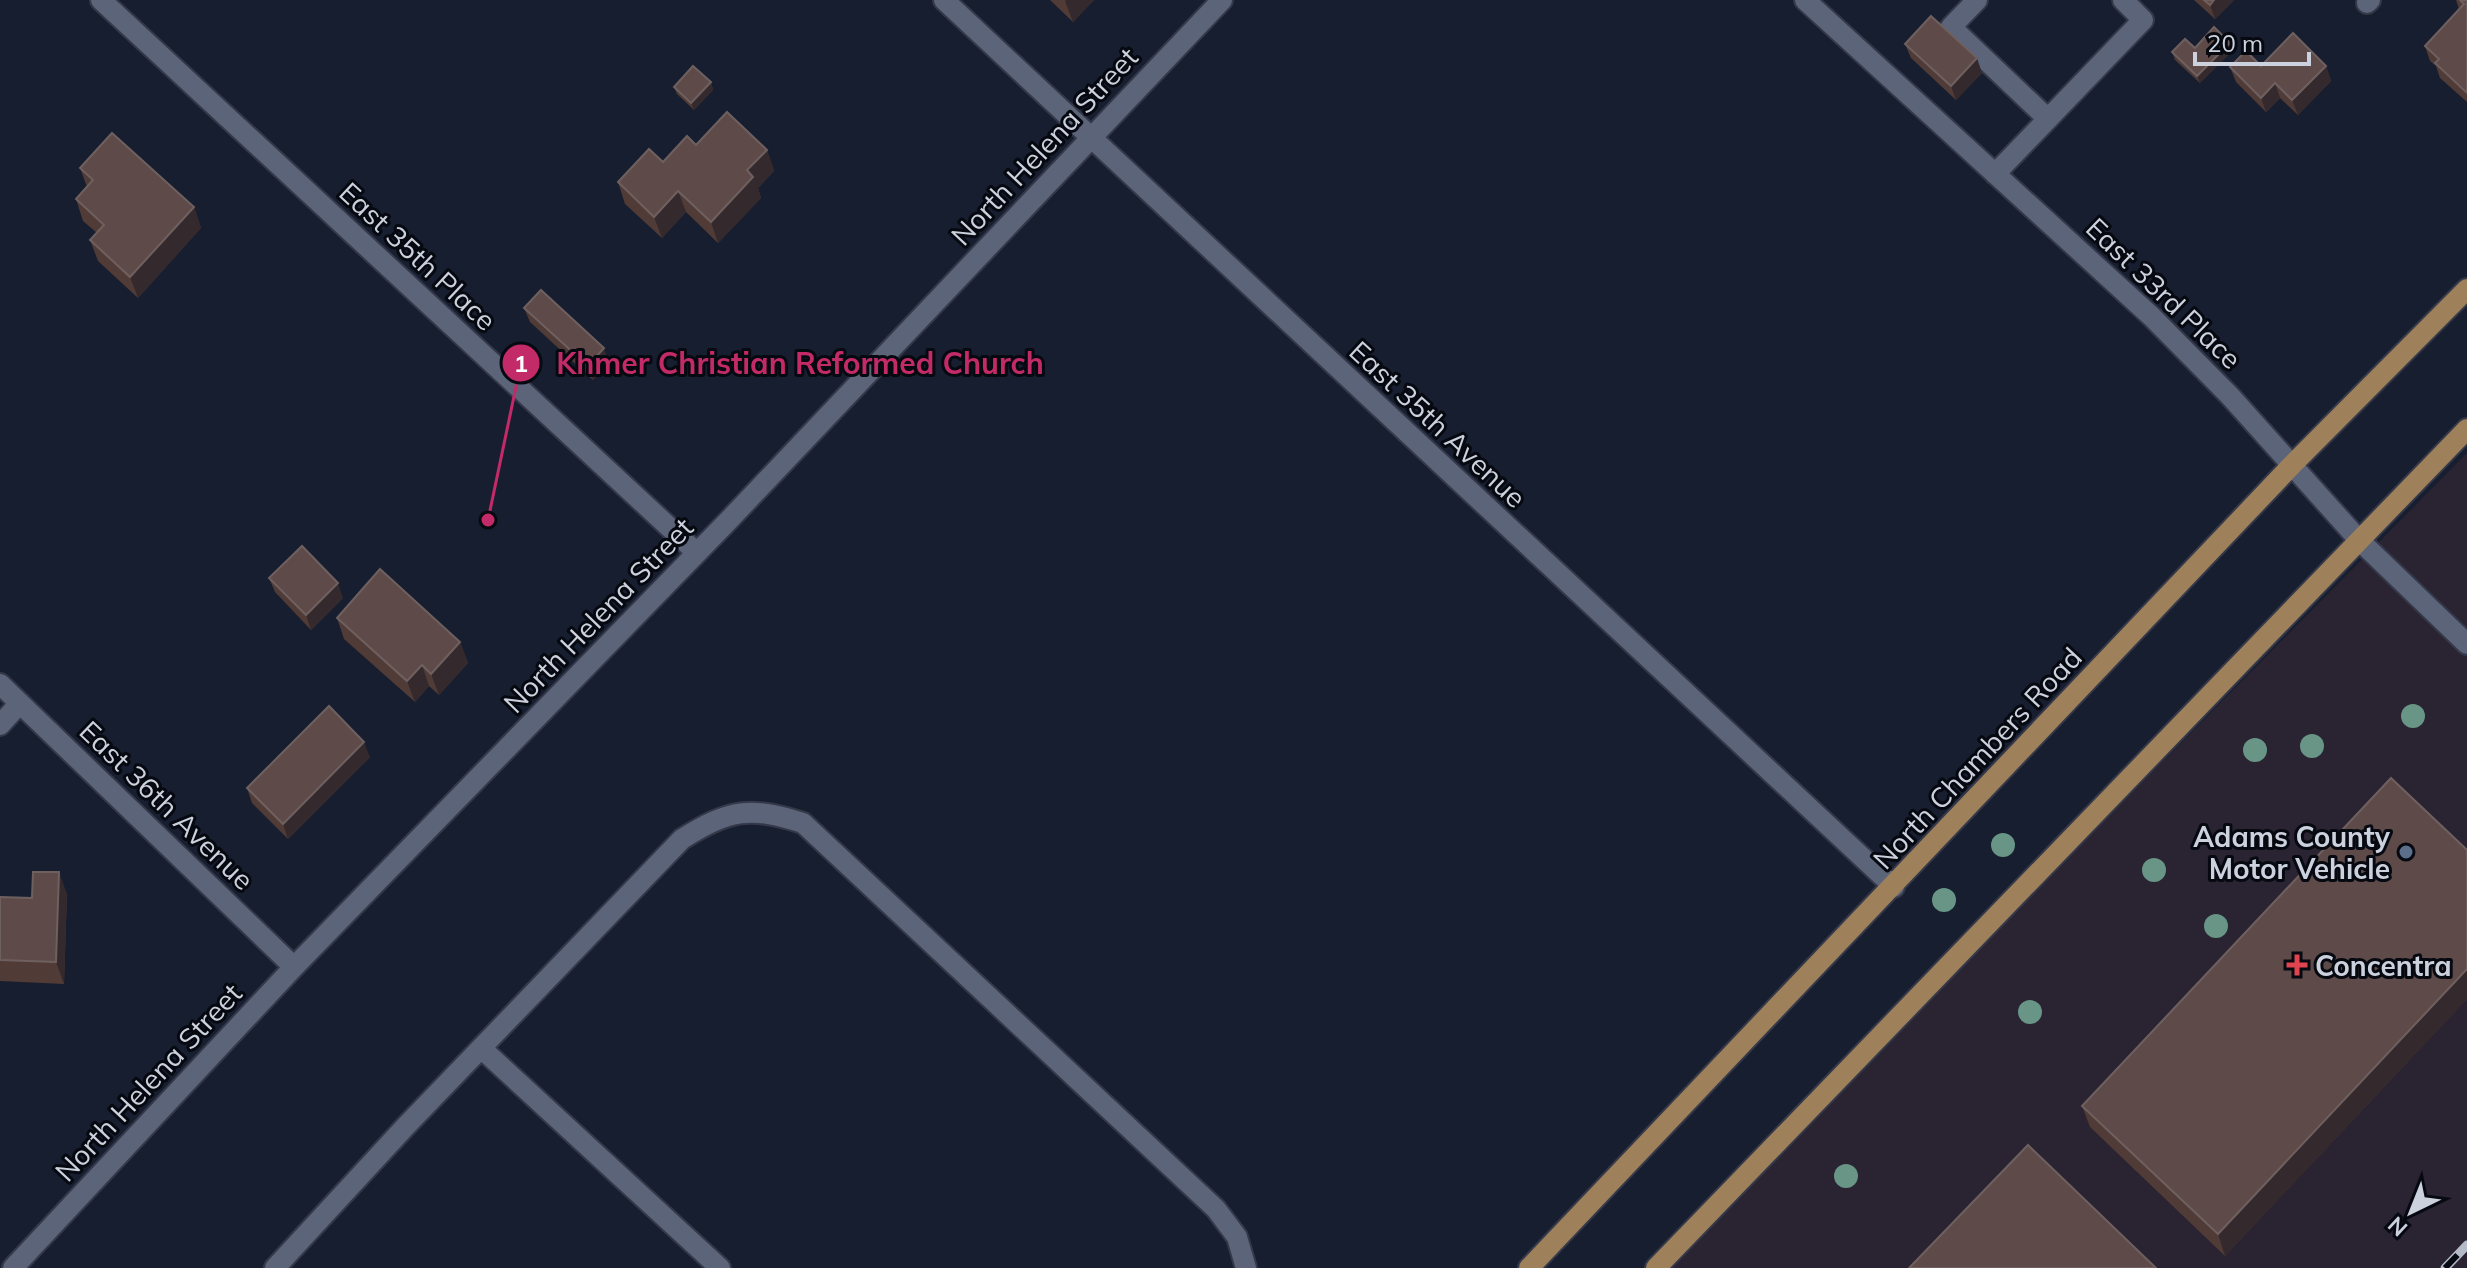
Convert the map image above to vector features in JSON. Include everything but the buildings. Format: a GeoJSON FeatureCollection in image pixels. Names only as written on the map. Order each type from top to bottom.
{"type":"FeatureCollection","features":[{"type":"Feature","properties":{"kind":"main road","name":"North Chambers Road"},"geometry":{"type":"LineString","coordinates":[[1529,1268],[2292,465],[2467,289]]}},
{"type":"Feature","properties":{"kind":"main road"},"geometry":{"type":"LineString","coordinates":[[1656,1268],[2467,429]]}},
{"type":"Feature","properties":{"kind":"street","name":"East 35th Place"},"geometry":{"type":"LineString","coordinates":[[101,0],[697,553]]}},
{"type":"Feature","properties":{"kind":"street","name":"East 35th Avenue"},"geometry":{"type":"LineString","coordinates":[[944,0],[1894,887]]}},
{"type":"Feature","properties":{"kind":"street","name":"North Helena Street"},"geometry":{"type":"LineString","coordinates":[[13,1268],[294,967],[697,553],[1222,0]]}},
{"type":"Feature","properties":{"kind":"street","name":"East 33rd Place"},"geometry":{"type":"LineString","coordinates":[[1805,0],[2152,317],[2359,540],[2467,644]]}},
{"type":"Feature","properties":{"kind":"street"},"geometry":{"type":"LineString","coordinates":[[1977,0],[1951,27],[2048,119]]}},
{"type":"Feature","properties":{"kind":"street"},"geometry":{"type":"LineString","coordinates":[[1995,174],[2143,20],[2123,0]]}},
{"type":"Feature","properties":{"kind":"street","name":"East 36th Avenue"},"geometry":{"type":"LineString","coordinates":[[0,684],[294,967]]}},
{"type":"Feature","properties":{"kind":"street"},"geometry":{"type":"LineString","coordinates":[[0,725],[20,703]]}},
{"type":"Feature","properties":{"kind":"street"},"geometry":{"type":"LineString","coordinates":[[275,1268],[682,839],[714,818],[762,810],[803,823],[1216,1209],[1237,1237],[1246,1268]]}},
{"type":"Feature","properties":{"kind":"street"},"geometry":{"type":"LineString","coordinates":[[481,1048],[720,1268]]}},
{"type":"Feature","properties":{"kind":"shaded area"},"geometry":{"type":"Polygon","coordinates":[[[2467,453],[2467,1268],[1662,1268],[2467,453]]]}},
{"type":"Feature","properties":{"kind":"railway"},"geometry":{"type":"LineString","coordinates":[[2445,1268],[2467,1245]]}},
{"type":"Feature","properties":{"kind":"place","name":"Khmer Christian Reformed Church"},"geometry":{"type":"Point","coordinates":[488,520]}},
{"type":"Feature","properties":{"kind":"place","name":"Adams County Motor Vehicle"},"geometry":{"type":"Point","coordinates":[2406,852]}},
{"type":"Feature","properties":{"kind":"place","name":"Concentra"},"geometry":{"type":"Point","coordinates":[2297,965]}}]}
